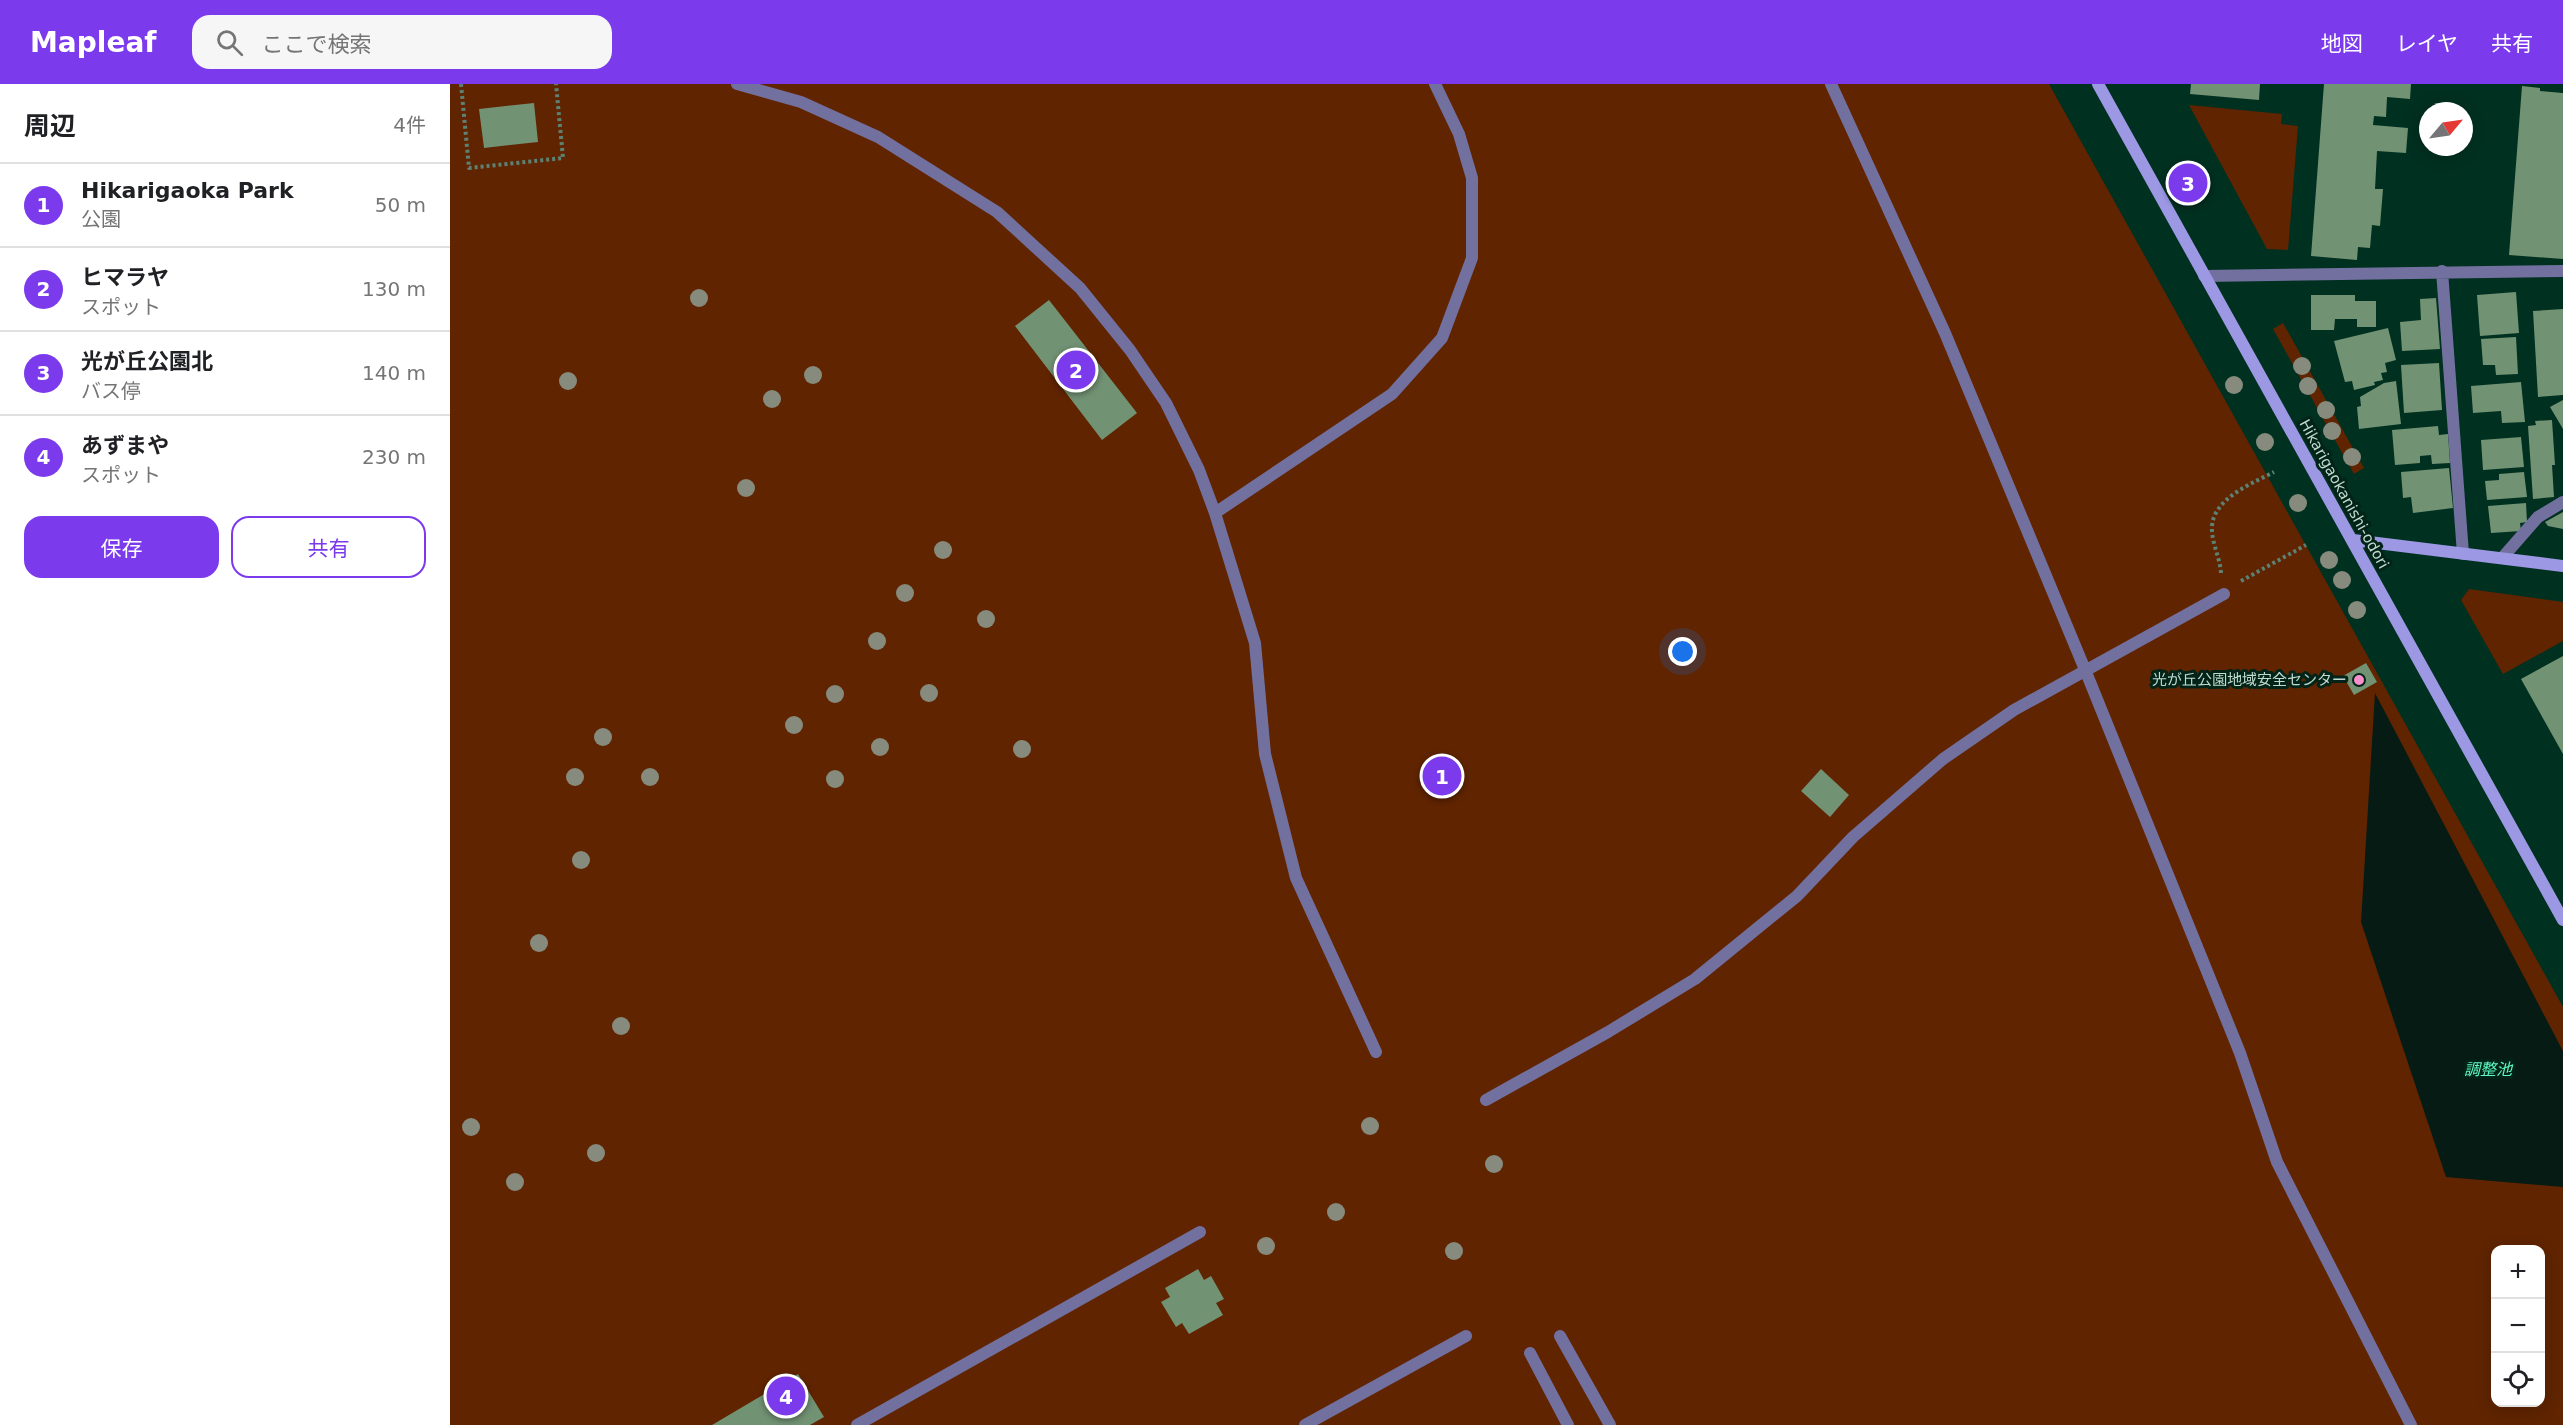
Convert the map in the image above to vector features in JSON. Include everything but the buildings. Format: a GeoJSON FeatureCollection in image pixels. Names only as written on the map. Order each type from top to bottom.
{"type":"FeatureCollection","features":[{"type":"Feature","properties":{"kind":"street"},"geometry":{"type":"LineString","coordinates":[[738,84],[801,102],[879,137],[997,212],[1080,288],[1130,350],[1166,403],[1199,470],[1215,513],[1255,643],[1265,754],[1296,878],[1376,1052]]}},
{"type":"Feature","properties":{"kind":"street"},"geometry":{"type":"LineString","coordinates":[[1215,513],[1392,394],[1442,338],[1472,258],[1472,178],[1459,134],[1435,84]]}},
{"type":"Feature","properties":{"kind":"street"},"geometry":{"type":"LineString","coordinates":[[1830,84],[1945,333],[2086,672],[2240,1053],[2277,1162],[2411,1425]]}},
{"type":"Feature","properties":{"kind":"street","name":"Hikarigaokanishi-odori"},"geometry":{"type":"LineString","coordinates":[[2098,84],[2563,920]]}},
{"type":"Feature","properties":{"kind":"street"},"geometry":{"type":"LineString","coordinates":[[2442,271],[2463,554]]}},
{"type":"Feature","properties":{"kind":"street"},"geometry":{"type":"LineString","coordinates":[[2204,276],[2563,271]]}},
{"type":"Feature","properties":{"kind":"street"},"geometry":{"type":"LineString","coordinates":[[2503,557],[2538,517],[2563,502]]}},
{"type":"Feature","properties":{"kind":"street"},"geometry":{"type":"LineString","coordinates":[[2353,540],[2563,566]]}},
{"type":"Feature","properties":{"kind":"street"},"geometry":{"type":"LineString","coordinates":[[1486,1100],[1608,1032],[1695,979],[1797,896],[1852,837],[1944,759],[2014,710],[2224,594]]}},
{"type":"Feature","properties":{"kind":"street"},"geometry":{"type":"LineString","coordinates":[[856,1425],[1200,1232]]}},
{"type":"Feature","properties":{"kind":"street"},"geometry":{"type":"LineString","coordinates":[[1305,1425],[1466,1336]]}},
{"type":"Feature","properties":{"kind":"street"},"geometry":{"type":"LineString","coordinates":[[1560,1336],[1610,1425]]}},
{"type":"Feature","properties":{"kind":"street"},"geometry":{"type":"LineString","coordinates":[[1530,1353],[1568,1425]]}},
{"type":"Feature","properties":{"kind":"path"},"geometry":{"type":"LineString","coordinates":[[460,84],[469,168],[563,158],[556,84]]}},
{"type":"Feature","properties":{"kind":"path"},"geometry":{"type":"LineString","coordinates":[[2274,471],[2230,498],[2216,510],[2212,526],[2224,594],[2242,581],[2306,545]]}},
{"type":"Feature","properties":{"kind":"shaded area"},"geometry":{"type":"Polygon","coordinates":[[[450,84],[2049,84],[2563,1007],[2563,1425],[450,1425],[450,84]]]}},
{"type":"Feature","properties":{"kind":"shaded area"},"geometry":{"type":"Polygon","coordinates":[[[2189,105],[2282,114],[2281,124],[2298,126],[2288,250],[2267,249],[2189,105]]]}},
{"type":"Feature","properties":{"kind":"shaded area"},"geometry":{"type":"Polygon","coordinates":[[[2283,323],[2364,468],[2354,474],[2273,329],[2283,323]]]}},
{"type":"Feature","properties":{"kind":"shaded area"},"geometry":{"type":"Polygon","coordinates":[[[2469,589],[2563,602],[2563,641],[2503,674],[2461,600],[2469,589]]]}},
{"type":"Feature","properties":{"kind":"water","name":"調整池"},"geometry":{"type":"Polygon","coordinates":[[[2375,693],[2563,1051],[2563,1187],[2446,1177],[2361,922],[2375,693]]]}},
{"type":"Feature","properties":{"kind":"place","name":"光が丘公園北"},"geometry":{"type":"Point","coordinates":[2188,183]}},
{"type":"Feature","properties":{"kind":"place","name":"ヒマラヤ"},"geometry":{"type":"Point","coordinates":[1076,370]}},
{"type":"Feature","properties":{"kind":"place","name":"光が丘公園地域安全センター"},"geometry":{"type":"Point","coordinates":[2359,680]}},
{"type":"Feature","properties":{"kind":"place","name":"Hikarigaoka Park"},"geometry":{"type":"Point","coordinates":[1442,776]}},
{"type":"Feature","properties":{"kind":"place","name":"あずまや"},"geometry":{"type":"Point","coordinates":[786,1396]}}]}
